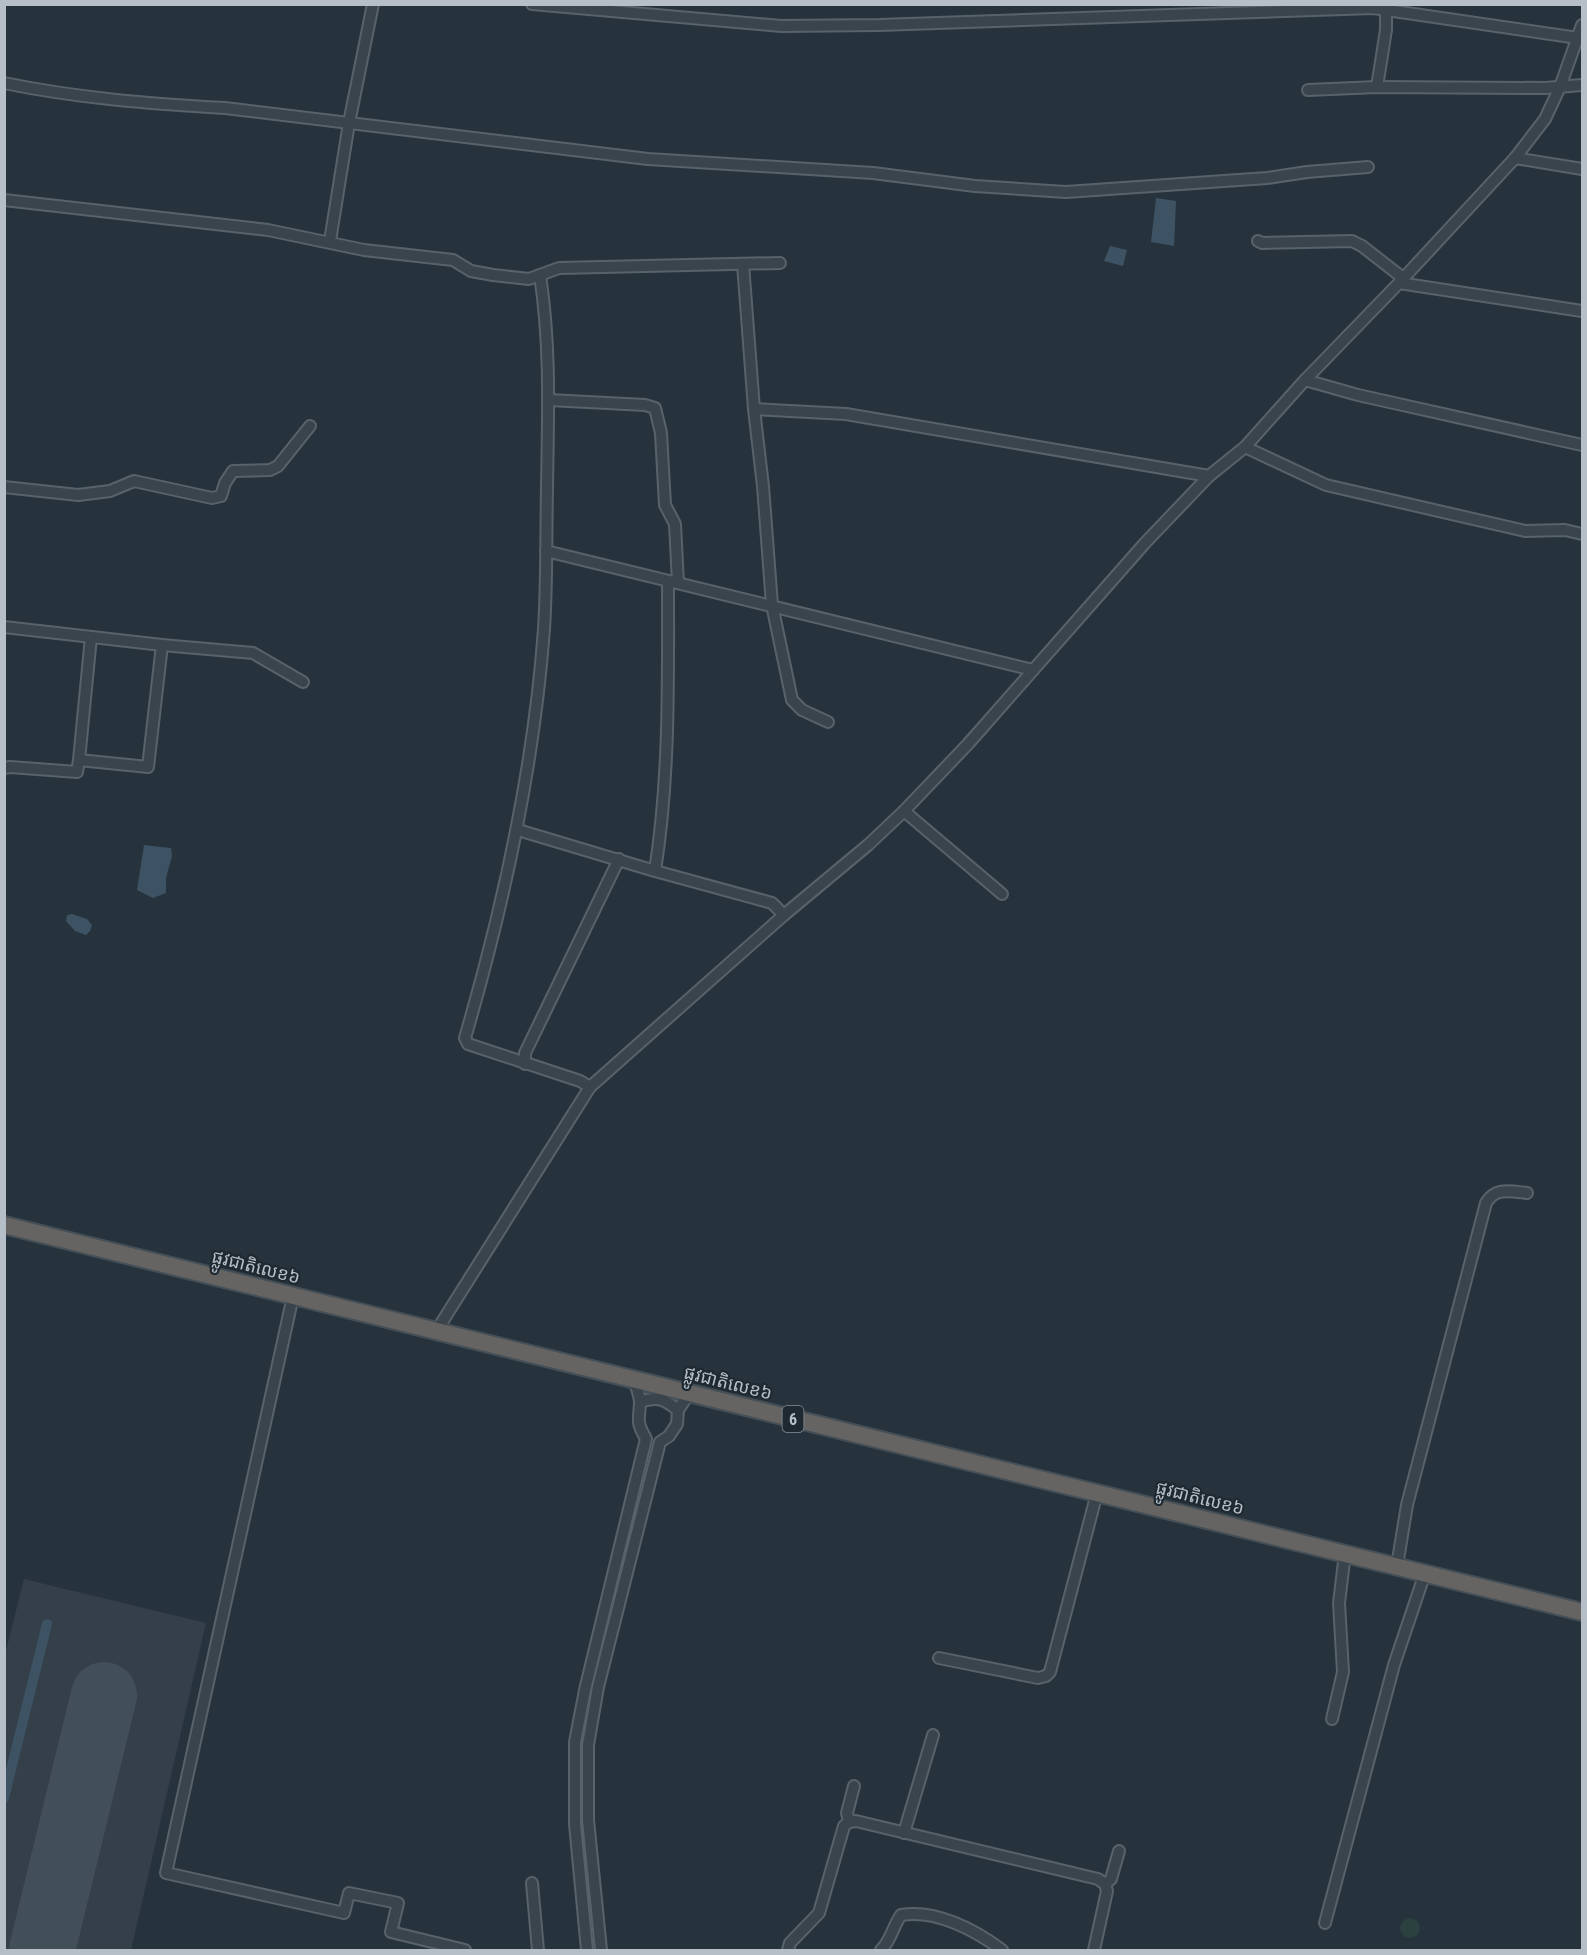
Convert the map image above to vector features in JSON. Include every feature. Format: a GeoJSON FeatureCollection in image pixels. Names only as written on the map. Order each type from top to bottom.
{"type":"FeatureCollection","features":[{"type":"Feature","properties":{"kind":"highway","name":"ផ្លូវជាតិលេខ៦"},"geometry":{"type":"LineString","coordinates":[[4,1226],[437,1330],[689,1394],[1582,1612]]}},
{"type":"Feature","properties":{"kind":"street"},"geometry":{"type":"LineString","coordinates":[[330,241],[349,123],[373,4]]}},
{"type":"Feature","properties":{"kind":"street"},"geometry":{"type":"LineString","coordinates":[[532,4],[781,26],[879,25],[1373,6],[1578,38]]}},
{"type":"Feature","properties":{"kind":"street"},"geometry":{"type":"LineString","coordinates":[[1377,87],[1386,30],[1386,9]]}},
{"type":"Feature","properties":{"kind":"street"},"geometry":{"type":"LineString","coordinates":[[437,1330],[590,1087],[784,915],[868,845],[968,744],[1145,543],[1209,476],[1245,447],[1305,380],[1515,158],[1545,119],[1560,87],[1582,25]]}},
{"type":"Feature","properties":{"kind":"street"},"geometry":{"type":"LineString","coordinates":[[4,83],[51,92],[155,104],[225,108],[648,159],[873,173],[975,186],[1066,192],[1267,178],[1368,167]]}},
{"type":"Feature","properties":{"kind":"street"},"geometry":{"type":"LineString","coordinates":[[1308,90],[1582,85]]}},
{"type":"Feature","properties":{"kind":"street"},"geometry":{"type":"LineString","coordinates":[[1515,158],[1582,169]]}},
{"type":"Feature","properties":{"kind":"street"},"geometry":{"type":"LineString","coordinates":[[4,200],[268,230],[330,241],[364,250],[453,260],[471,271],[529,279],[559,268],[780,262]]}},
{"type":"Feature","properties":{"kind":"street"},"geometry":{"type":"LineString","coordinates":[[1258,241],[1262,243],[1352,241],[1362,246],[1401,280],[1582,312]]}},
{"type":"Feature","properties":{"kind":"street"},"geometry":{"type":"LineString","coordinates":[[743,264],[772,605],[792,700],[802,710],[828,723]]}},
{"type":"Feature","properties":{"kind":"street"},"geometry":{"type":"LineString","coordinates":[[540,275],[545,310],[549,400],[544,628],[537,700],[518,830],[492,943],[465,1038],[468,1044],[580,1081],[590,1087]]}},
{"type":"Feature","properties":{"kind":"street"},"geometry":{"type":"LineString","coordinates":[[1305,380],[1358,395],[1582,445]]}},
{"type":"Feature","properties":{"kind":"street"},"geometry":{"type":"LineString","coordinates":[[549,400],[645,405],[655,408],[660,433],[665,505],[675,524],[663,825],[655,871]]}},
{"type":"Feature","properties":{"kind":"street"},"geometry":{"type":"LineString","coordinates":[[754,409],[846,414],[1209,476]]}},
{"type":"Feature","properties":{"kind":"street"},"geometry":{"type":"LineString","coordinates":[[4,487],[78,495],[110,491],[134,481],[212,498],[221,496],[225,483],[233,471],[270,470],[278,466],[310,426]]}},
{"type":"Feature","properties":{"kind":"street"},"geometry":{"type":"LineString","coordinates":[[1245,447],[1326,485],[1525,531],[1565,530],[1582,534]]}},
{"type":"Feature","properties":{"kind":"street"},"geometry":{"type":"LineString","coordinates":[[546,551],[1033,670]]}},
{"type":"Feature","properties":{"kind":"street"},"geometry":{"type":"LineString","coordinates":[[4,627],[253,653],[303,682]]}},
{"type":"Feature","properties":{"kind":"street"},"geometry":{"type":"LineString","coordinates":[[4,768],[77,772],[91,637]]}},
{"type":"Feature","properties":{"kind":"street"},"geometry":{"type":"LineString","coordinates":[[79,760],[148,767],[162,645]]}},
{"type":"Feature","properties":{"kind":"street"},"geometry":{"type":"LineString","coordinates":[[904,811],[1002,894]]}},
{"type":"Feature","properties":{"kind":"street"},"geometry":{"type":"LineString","coordinates":[[518,830],[772,903],[784,915]]}},
{"type":"Feature","properties":{"kind":"street"},"geometry":{"type":"LineString","coordinates":[[525,1064],[525,1053],[619,859]]}},
{"type":"Feature","properties":{"kind":"street"},"geometry":{"type":"LineString","coordinates":[[1397,1566],[1407,1505],[1486,1203],[1495,1192],[1506,1190],[1527,1193]]}},
{"type":"Feature","properties":{"kind":"street"},"geometry":{"type":"LineString","coordinates":[[293,1296],[166,1873],[344,1913],[349,1893],[398,1903],[391,1932],[465,1950]]}},
{"type":"Feature","properties":{"kind":"street"},"geometry":{"type":"LineString","coordinates":[[588,1950],[575,1824],[575,1742],[585,1690],[646,1439],[639,1427],[637,1416],[640,1402],[634,1379]]}},
{"type":"Feature","properties":{"kind":"street"},"geometry":{"type":"LineString","coordinates":[[601,1950],[588,1820],[588,1745],[598,1687],[660,1442],[669,1436],[677,1424],[678,1410],[689,1394]]}},
{"type":"Feature","properties":{"kind":"street"},"geometry":{"type":"LineString","coordinates":[[640,1402],[652,1398],[667,1401],[678,1410]]}},
{"type":"Feature","properties":{"kind":"street"},"geometry":{"type":"LineString","coordinates":[[939,1658],[1038,1678],[1050,1672],[1097,1493]]}},
{"type":"Feature","properties":{"kind":"street"},"geometry":{"type":"LineString","coordinates":[[1332,1719],[1343,1672],[1339,1603],[1345,1553]]}},
{"type":"Feature","properties":{"kind":"street"},"geometry":{"type":"LineString","coordinates":[[1325,1923],[1394,1665],[1425,1573]]}},
{"type":"Feature","properties":{"kind":"street"},"geometry":{"type":"LineString","coordinates":[[904,1833],[933,1735]]}},
{"type":"Feature","properties":{"kind":"street"},"geometry":{"type":"LineString","coordinates":[[575,1742],[588,1745]]}},
{"type":"Feature","properties":{"kind":"street"},"geometry":{"type":"LineString","coordinates":[[849,1822],[847,1813],[854,1786]]}},
{"type":"Feature","properties":{"kind":"street"},"geometry":{"type":"LineString","coordinates":[[788,1950],[790,1943],[819,1913],[844,1826],[856,1821],[1098,1879],[1105,1884],[1107,1891],[1094,1950]]}},
{"type":"Feature","properties":{"kind":"street"},"geometry":{"type":"LineString","coordinates":[[1105,1884],[1111,1879],[1119,1851]]}},
{"type":"Feature","properties":{"kind":"street"},"geometry":{"type":"LineString","coordinates":[[532,1883],[538,1950]]}},
{"type":"Feature","properties":{"kind":"street"},"geometry":{"type":"LineString","coordinates":[[881,1950],[888,1944],[894,1925],[901,1915],[915,1912],[979,1934],[1002,1950]]}},
{"type":"Feature","properties":{"kind":"shaded area"},"geometry":{"type":"Polygon","coordinates":[[[24,1579],[206,1623],[131,1950],[5,1950],[5,1655],[24,1579]]]}},
{"type":"Feature","properties":{"kind":"green space"},"geometry":{"type":"Polygon","coordinates":[[[1410,1918],[1417,1921],[1420,1928],[1417,1935],[1410,1938],[1403,1935],[1400,1928],[1403,1921],[1410,1918]]]}},
{"type":"Feature","properties":{"kind":"water"},"geometry":{"type":"Polygon","coordinates":[[[1156,198],[1176,201],[1174,246],[1151,242],[1156,198]]]}},
{"type":"Feature","properties":{"kind":"water"},"geometry":{"type":"Polygon","coordinates":[[[1110,246],[1127,250],[1123,266],[1104,261],[1110,246]]]}},
{"type":"Feature","properties":{"kind":"water"},"geometry":{"type":"Polygon","coordinates":[[[144,845],[171,848],[172,856],[166,878],[166,893],[153,898],[137,890],[144,845]]]}},
{"type":"Feature","properties":{"kind":"water"},"geometry":{"type":"Polygon","coordinates":[[[72,914],[87,919],[92,925],[86,935],[75,931],[66,921],[67,915],[72,914]]]}},
{"type":"Feature","properties":{"kind":"waterway"},"geometry":{"type":"LineString","coordinates":[[4,1798],[47,1624]]}},
{"type":"Feature","properties":{"kind":"runway"},"geometry":{"type":"LineString","coordinates":[[42,1950],[104,1695]]}}]}
